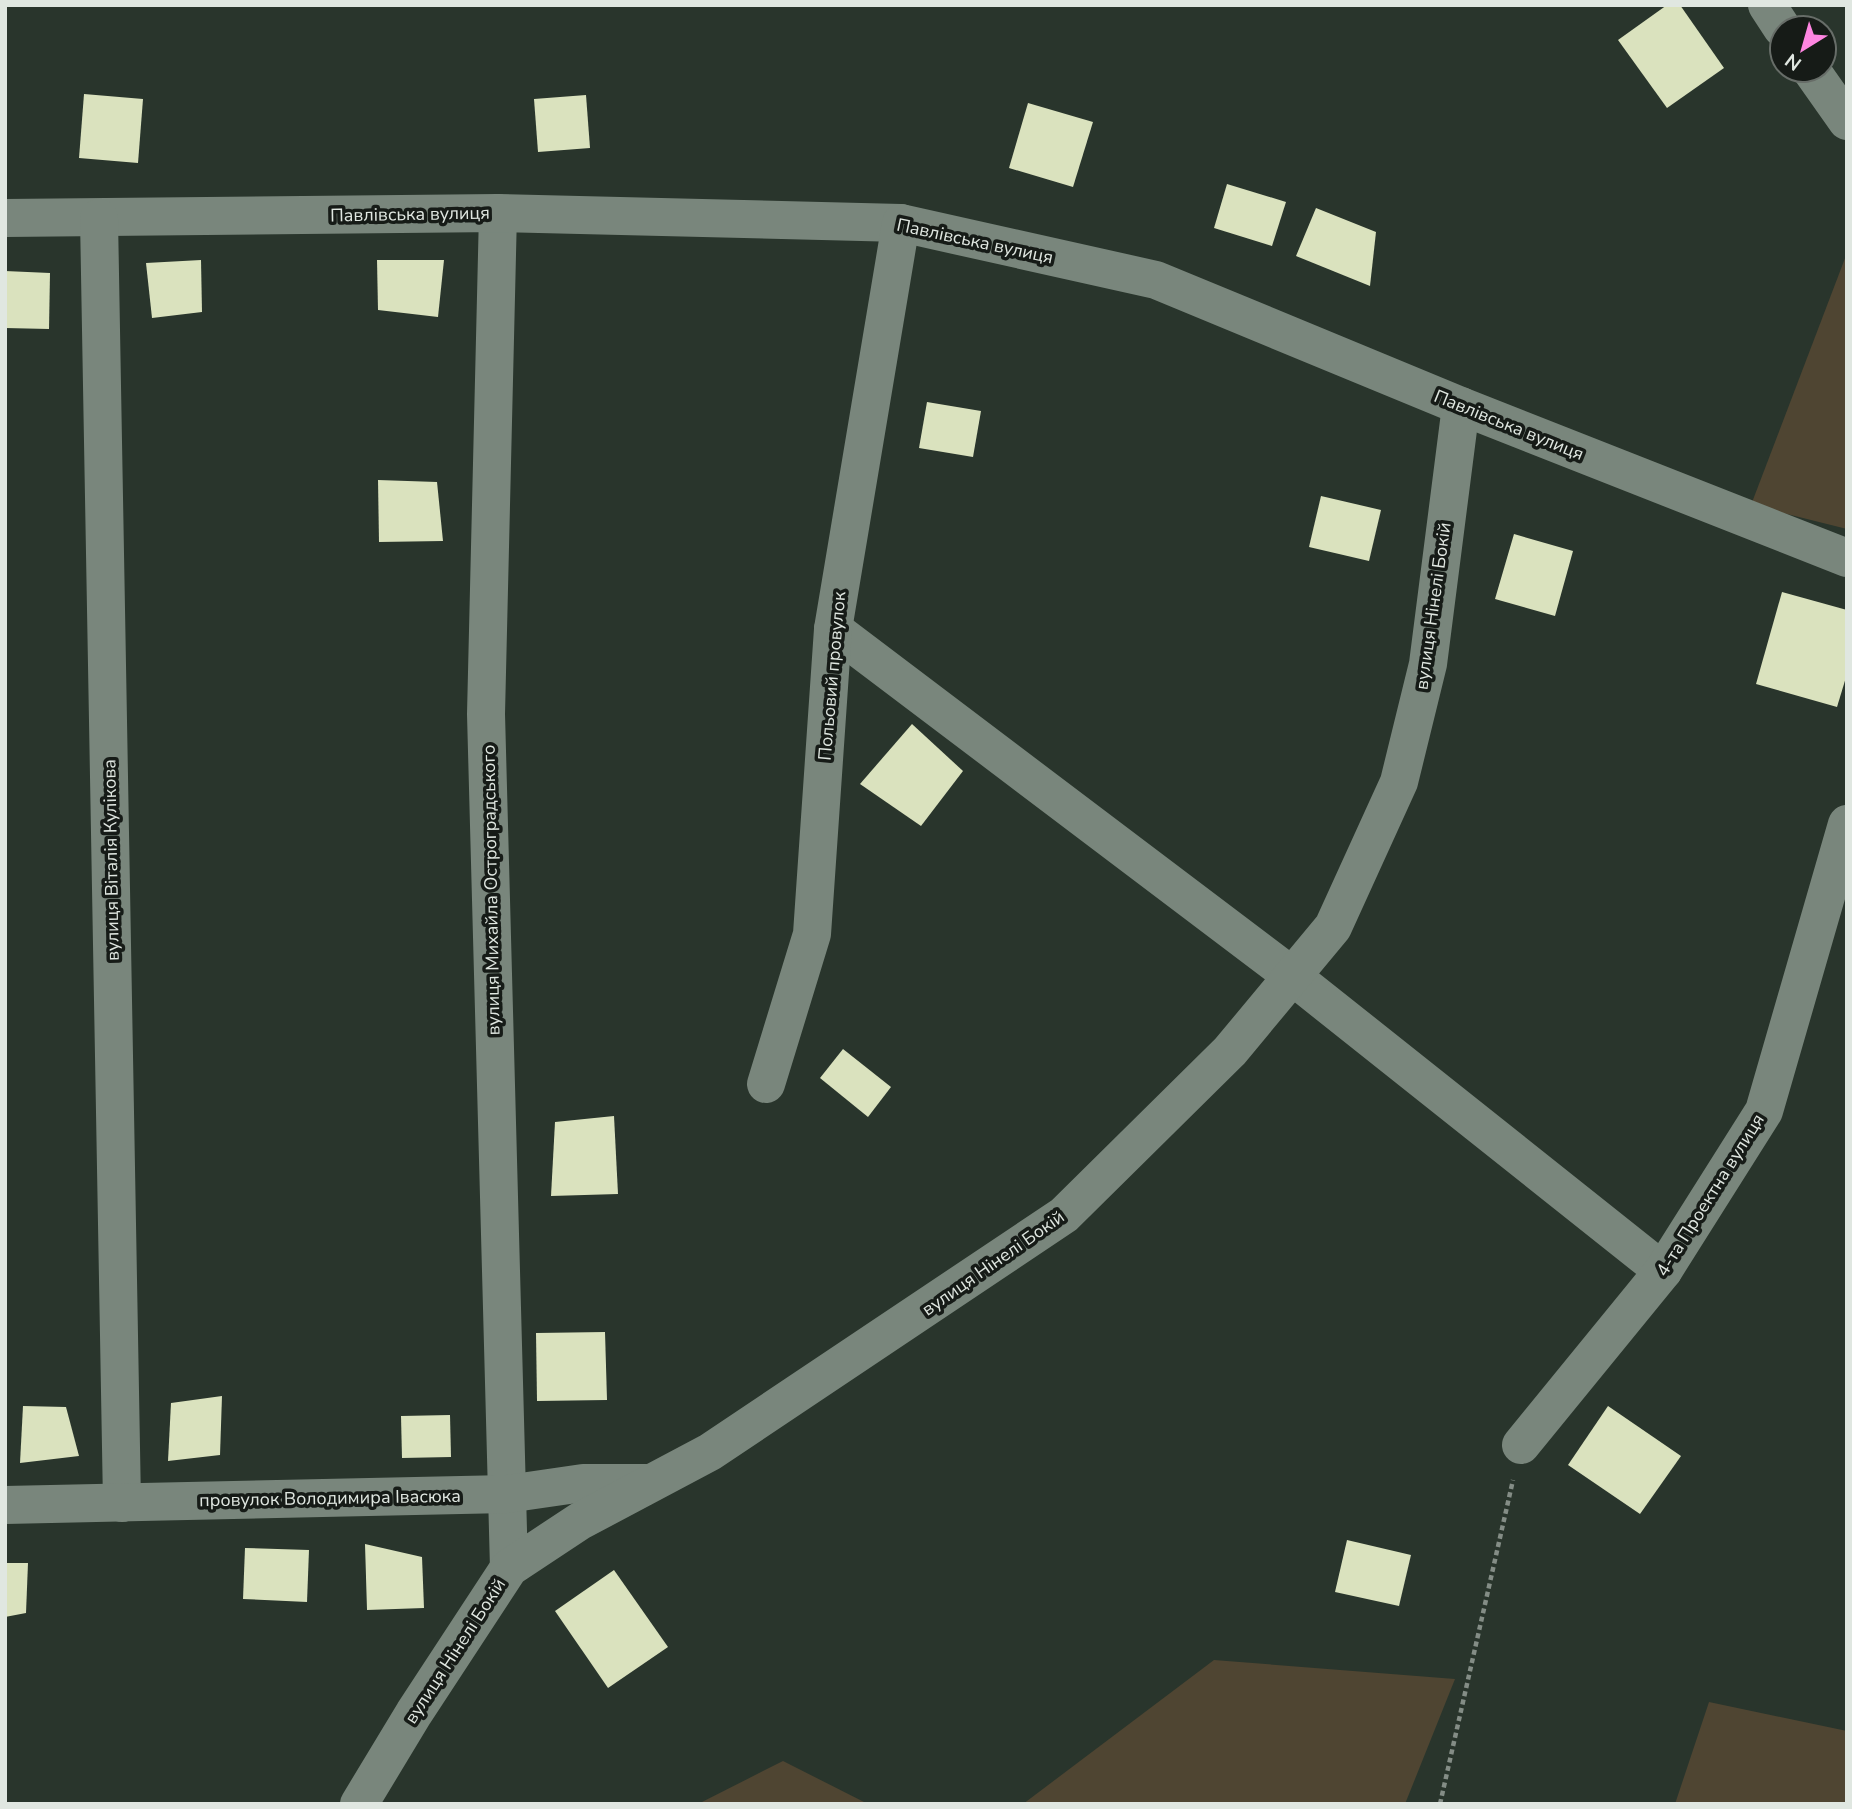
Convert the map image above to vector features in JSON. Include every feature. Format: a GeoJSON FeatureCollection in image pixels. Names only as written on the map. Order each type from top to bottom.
{"type":"FeatureCollection","features":[{"type":"Feature","properties":{"kind":"street"},"geometry":{"type":"LineString","coordinates":[[1821,84],[1847,121]]}},
{"type":"Feature","properties":{"kind":"street","name":"Павлівська вулиця"},"geometry":{"type":"LineString","coordinates":[[5,218],[498,213],[901,223],[1156,280],[1461,406],[1847,558]]}},
{"type":"Feature","properties":{"kind":"street","name":"вулиця Михайла Остроградського"},"geometry":{"type":"LineString","coordinates":[[498,213],[486,714],[509,1567]]}},
{"type":"Feature","properties":{"kind":"street","name":"вулиця Віталія Кулікова"},"geometry":{"type":"LineString","coordinates":[[99,218],[122,1503]]}},
{"type":"Feature","properties":{"kind":"street","name":"Польовий провулок"},"geometry":{"type":"LineString","coordinates":[[766,1084],[812,934],[833,629],[901,223]]}},
{"type":"Feature","properties":{"kind":"street","name":"вулиця Нінелі Бокій"},"geometry":{"type":"LineString","coordinates":[[359,1804],[509,1567],[580,1521],[710,1452],[1064,1215],[1230,1051],[1333,927],[1399,782],[1428,664],[1461,406]]}},
{"type":"Feature","properties":{"kind":"street"},"geometry":{"type":"LineString","coordinates":[[833,629],[1292,976],[1663,1272]]}},
{"type":"Feature","properties":{"kind":"street","name":"4-та Проектна вулиця"},"geometry":{"type":"LineString","coordinates":[[1521,1445],[1663,1272],[1764,1111],[1847,824]]}},
{"type":"Feature","properties":{"kind":"street","name":"провулок Володимира Івасюка"},"geometry":{"type":"LineString","coordinates":[[5,1505],[507,1494],[583,1483],[654,1483]]}},
{"type":"Feature","properties":{"kind":"path"},"geometry":{"type":"LineString","coordinates":[[1440,1804],[1521,1445]]}},
{"type":"Feature","properties":{"kind":"shaded area"},"geometry":{"type":"Polygon","coordinates":[[[1847,253],[1847,529],[1751,505],[1847,253]]]}},
{"type":"Feature","properties":{"kind":"shaded area"},"geometry":{"type":"Polygon","coordinates":[[[1214,1660],[1455,1679],[1405,1804],[1023,1804],[1214,1660]]]}},
{"type":"Feature","properties":{"kind":"shaded area"},"geometry":{"type":"Polygon","coordinates":[[[1709,1702],[1847,1731],[1847,1804],[1675,1804],[1709,1702]]]}},
{"type":"Feature","properties":{"kind":"shaded area"},"geometry":{"type":"Polygon","coordinates":[[[783,1761],[868,1804],[698,1804],[783,1761]]]}},
{"type":"Feature","properties":{"kind":"building"},"geometry":{"type":"Polygon","coordinates":[[[1667,5],[1680,5],[1724,68],[1667,108],[1618,40],[1667,5]]]}},
{"type":"Feature","properties":{"kind":"building"},"geometry":{"type":"Polygon","coordinates":[[[84,94],[143,99],[138,163],[79,158],[84,94]]]}},
{"type":"Feature","properties":{"kind":"building"},"geometry":{"type":"Polygon","coordinates":[[[586,95],[590,148],[538,152],[534,99],[586,95]]]}},
{"type":"Feature","properties":{"kind":"building"},"geometry":{"type":"Polygon","coordinates":[[[1028,103],[1093,122],[1073,187],[1009,168],[1028,103]]]}},
{"type":"Feature","properties":{"kind":"building"},"geometry":{"type":"Polygon","coordinates":[[[1227,184],[1286,202],[1272,246],[1214,228],[1227,184]]]}},
{"type":"Feature","properties":{"kind":"building"},"geometry":{"type":"Polygon","coordinates":[[[1316,208],[1376,232],[1370,286],[1296,256],[1316,208]]]}},
{"type":"Feature","properties":{"kind":"building"},"geometry":{"type":"Polygon","coordinates":[[[201,260],[202,312],[152,318],[146,263],[201,260]]]}},
{"type":"Feature","properties":{"kind":"building"},"geometry":{"type":"Polygon","coordinates":[[[377,260],[444,260],[438,317],[378,310],[377,260]]]}},
{"type":"Feature","properties":{"kind":"building"},"geometry":{"type":"Polygon","coordinates":[[[5,271],[50,273],[49,329],[5,328],[5,271]]]}},
{"type":"Feature","properties":{"kind":"building"},"geometry":{"type":"Polygon","coordinates":[[[927,402],[981,411],[973,457],[919,448],[927,402]]]}},
{"type":"Feature","properties":{"kind":"building"},"geometry":{"type":"Polygon","coordinates":[[[378,480],[437,482],[443,541],[379,542],[378,480]]]}},
{"type":"Feature","properties":{"kind":"building"},"geometry":{"type":"Polygon","coordinates":[[[1321,496],[1381,510],[1369,561],[1309,547],[1321,496]]]}},
{"type":"Feature","properties":{"kind":"building"},"geometry":{"type":"Polygon","coordinates":[[[1514,534],[1573,551],[1555,616],[1495,599],[1514,534]]]}},
{"type":"Feature","properties":{"kind":"building"},"geometry":{"type":"Polygon","coordinates":[[[1782,592],[1847,610],[1847,674],[1837,707],[1756,684],[1782,592]]]}},
{"type":"Feature","properties":{"kind":"building"},"geometry":{"type":"Polygon","coordinates":[[[912,724],[963,771],[921,826],[860,784],[912,724]]]}},
{"type":"Feature","properties":{"kind":"building"},"geometry":{"type":"Polygon","coordinates":[[[843,1049],[891,1087],[868,1117],[820,1078],[843,1049]]]}},
{"type":"Feature","properties":{"kind":"building"},"geometry":{"type":"Polygon","coordinates":[[[614,1116],[618,1194],[551,1196],[555,1122],[614,1116]]]}},
{"type":"Feature","properties":{"kind":"building"},"geometry":{"type":"Polygon","coordinates":[[[605,1332],[607,1400],[537,1401],[536,1333],[605,1332]]]}},
{"type":"Feature","properties":{"kind":"building"},"geometry":{"type":"Polygon","coordinates":[[[222,1396],[220,1455],[168,1461],[171,1403],[222,1396]]]}},
{"type":"Feature","properties":{"kind":"building"},"geometry":{"type":"Polygon","coordinates":[[[23,1406],[66,1407],[79,1456],[20,1463],[23,1406]]]}},
{"type":"Feature","properties":{"kind":"building"},"geometry":{"type":"Polygon","coordinates":[[[1608,1406],[1681,1456],[1640,1514],[1568,1465],[1608,1406]]]}},
{"type":"Feature","properties":{"kind":"building"},"geometry":{"type":"Polygon","coordinates":[[[450,1415],[451,1457],[402,1458],[401,1416],[450,1415]]]}},
{"type":"Feature","properties":{"kind":"building"},"geometry":{"type":"Polygon","coordinates":[[[1347,1540],[1411,1555],[1399,1606],[1335,1592],[1347,1540]]]}},
{"type":"Feature","properties":{"kind":"building"},"geometry":{"type":"Polygon","coordinates":[[[365,1544],[422,1557],[424,1608],[367,1610],[365,1544]]]}},
{"type":"Feature","properties":{"kind":"building"},"geometry":{"type":"Polygon","coordinates":[[[245,1548],[309,1550],[307,1602],[243,1599],[245,1548]]]}},
{"type":"Feature","properties":{"kind":"building"},"geometry":{"type":"Polygon","coordinates":[[[5,1563],[28,1563],[26,1613],[5,1617],[5,1563]]]}},
{"type":"Feature","properties":{"kind":"building"},"geometry":{"type":"Polygon","coordinates":[[[614,1570],[668,1647],[608,1688],[555,1611],[614,1570]]]}}]}
